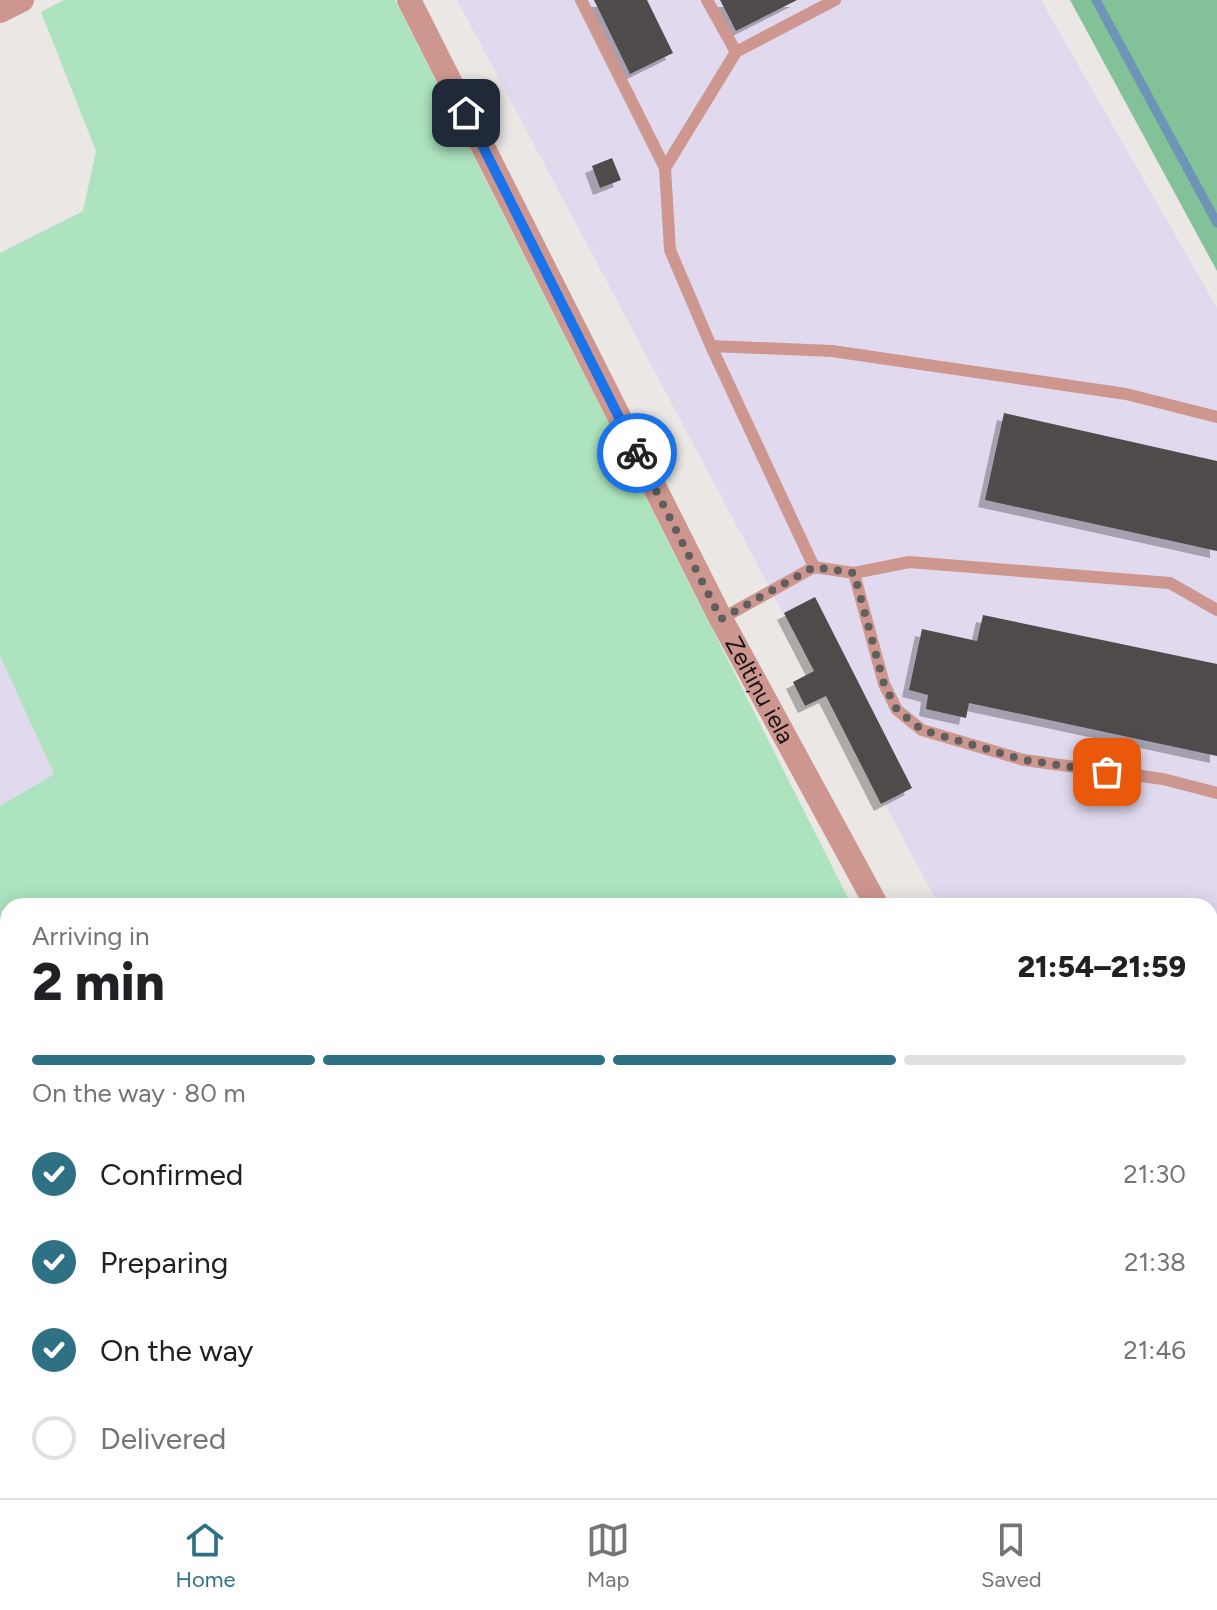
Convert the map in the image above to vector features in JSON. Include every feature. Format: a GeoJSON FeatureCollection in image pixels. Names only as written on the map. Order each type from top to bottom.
{"type":"FeatureCollection","features":[{"type":"Feature","properties":{"kind":"street"},"geometry":{"type":"LineString","coordinates":[[0,11],[22,0]]}},
{"type":"Feature","properties":{"kind":"street","name":"Zeltiņu iela"},"geometry":{"type":"LineString","coordinates":[[409,0],[721,619],[873,898]]}},
{"type":"Feature","properties":{"kind":"lane"},"geometry":{"type":"LineString","coordinates":[[581,0],[665,168],[670,250],[814,567]]}},
{"type":"Feature","properties":{"kind":"lane"},"geometry":{"type":"LineString","coordinates":[[707,0],[736,52]]}},
{"type":"Feature","properties":{"kind":"lane"},"geometry":{"type":"LineString","coordinates":[[665,168],[736,52],[835,0]]}},
{"type":"Feature","properties":{"kind":"lane"},"geometry":{"type":"LineString","coordinates":[[711,346],[832,351],[1126,394],[1217,417]]}},
{"type":"Feature","properties":{"kind":"lane"},"geometry":{"type":"LineString","coordinates":[[721,619],[814,567],[854,573],[909,562],[1170,583],[1217,610]]}},
{"type":"Feature","properties":{"kind":"lane"},"geometry":{"type":"LineString","coordinates":[[854,573],[884,684],[897,710],[922,730],[1024,760],[1163,779],[1217,793]]}},
{"type":"Feature","properties":{"kind":"shaded area"},"geometry":{"type":"Polygon","coordinates":[[[457,0],[1041,0],[1217,308],[1217,898],[935,898],[457,0]]]}},
{"type":"Feature","properties":{"kind":"shaded area"},"geometry":{"type":"Polygon","coordinates":[[[0,656],[54,774],[0,806],[0,656]]]}},
{"type":"Feature","properties":{"kind":"green space"},"geometry":{"type":"Polygon","coordinates":[[[64,0],[395,0],[848,898],[0,898],[0,806],[54,774],[0,656],[0,253],[83,211],[96,151],[41,12],[64,0]]]}},
{"type":"Feature","properties":{"kind":"green space"},"geometry":{"type":"Polygon","coordinates":[[[1070,0],[1217,0],[1217,271],[1070,0]]]}},
{"type":"Feature","properties":{"kind":"building"},"geometry":{"type":"Polygon","coordinates":[[[594,0],[647,0],[673,53],[630,74],[594,0]]]}},
{"type":"Feature","properties":{"kind":"building"},"geometry":{"type":"Polygon","coordinates":[[[720,0],[797,0],[736,31],[720,0]]]}},
{"type":"Feature","properties":{"kind":"building"},"geometry":{"type":"Polygon","coordinates":[[[612,158],[621,180],[600,188],[592,166],[612,158]]]}},
{"type":"Feature","properties":{"kind":"building"},"geometry":{"type":"Polygon","coordinates":[[[1004,413],[1217,461],[1217,551],[985,500],[1004,413]]]}},
{"type":"Feature","properties":{"kind":"building"},"geometry":{"type":"Polygon","coordinates":[[[815,597],[912,788],[881,804],[826,696],[805,706],[793,682],[814,671],[784,613],[815,597]]]}},
{"type":"Feature","properties":{"kind":"building"},"geometry":{"type":"Polygon","coordinates":[[[983,615],[1217,664],[1217,756],[969,703],[966,718],[926,709],[928,695],[909,690],[922,629],[977,641],[983,615]]]}},
{"type":"Feature","properties":{"kind":"waterway"},"geometry":{"type":"LineString","coordinates":[[1096,0],[1217,223]]}},
{"type":"Feature","properties":{"kind":"way so far"},"geometry":{"type":"LineString","coordinates":[[637,453],[721,619],[814,567],[854,573],[884,684],[897,710],[922,730],[1024,760],[1107,772]]}},
{"type":"Feature","properties":{"kind":"route"},"geometry":{"type":"LineString","coordinates":[[466,113],[637,453]]}}]}
